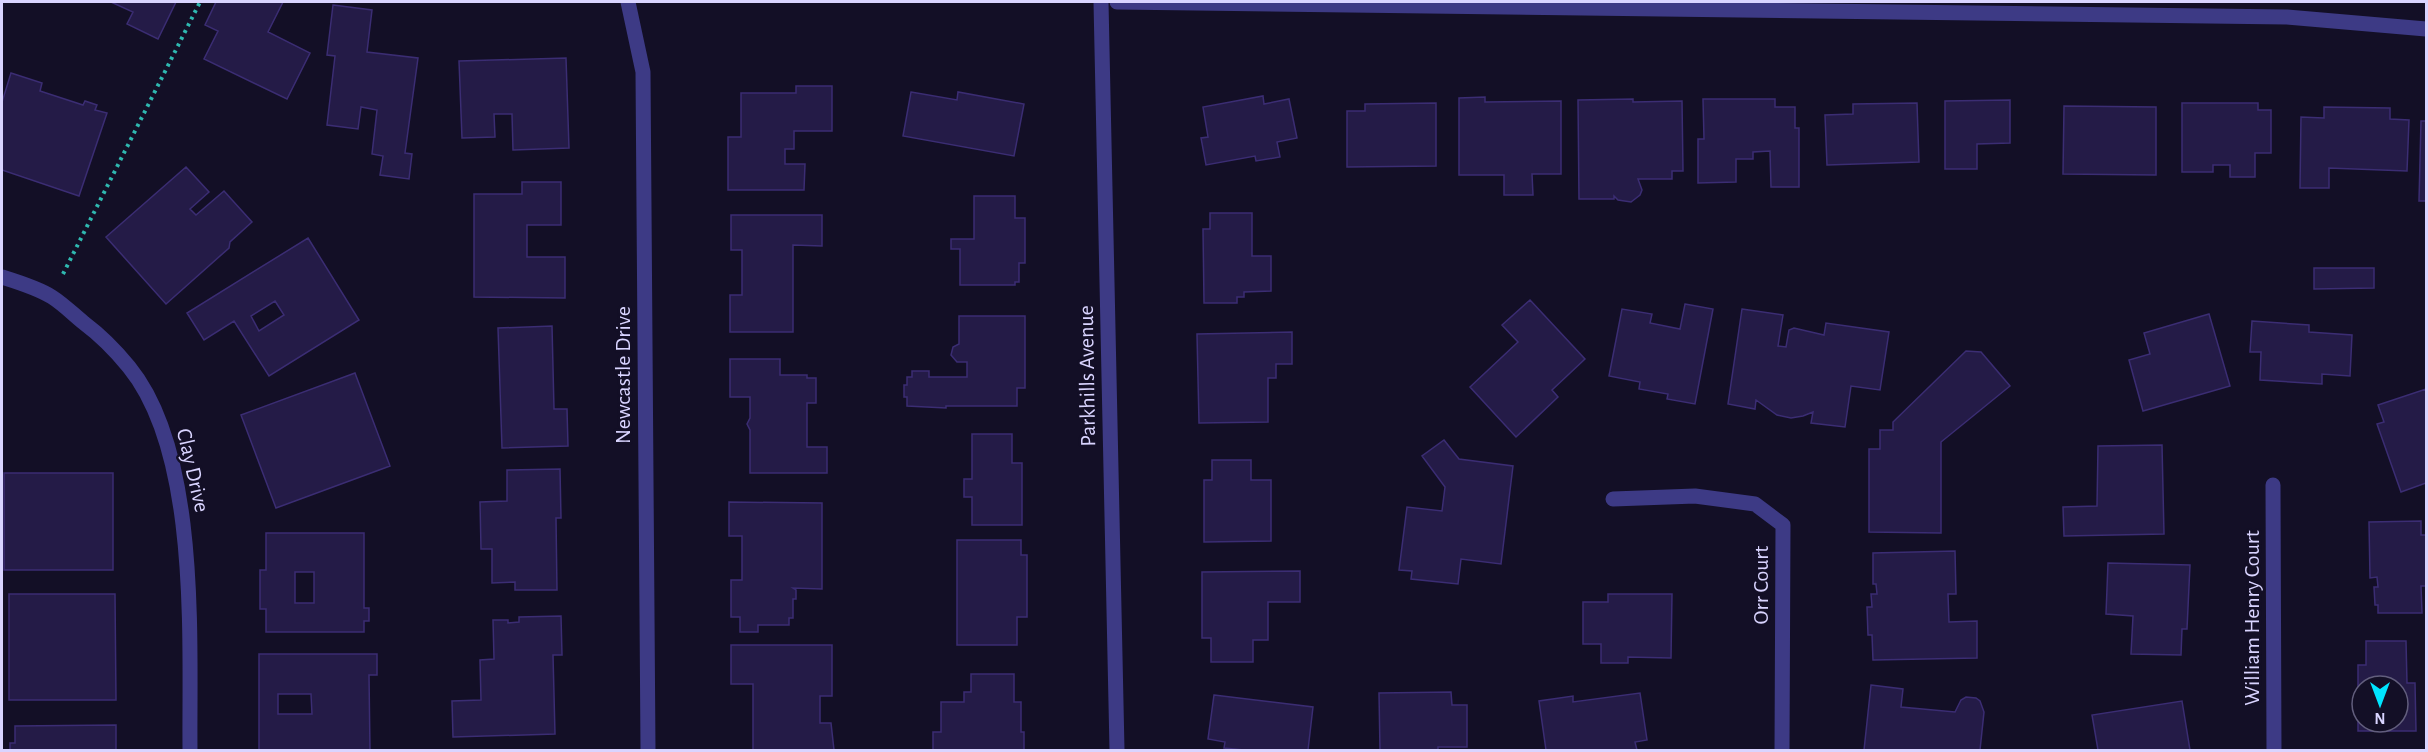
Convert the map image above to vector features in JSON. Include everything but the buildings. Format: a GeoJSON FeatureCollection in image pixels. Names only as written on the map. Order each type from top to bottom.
{"type":"FeatureCollection","features":[{"type":"Feature","properties":{"kind":"street","name":"Newcastle Drive"},"geometry":{"type":"LineString","coordinates":[[628,2],[643,72],[648,750]]}},
{"type":"Feature","properties":{"kind":"street","name":"Parkhills Avenue"},"geometry":{"type":"LineString","coordinates":[[1101,2],[1117,750]]}},
{"type":"Feature","properties":{"kind":"street"},"geometry":{"type":"LineString","coordinates":[[1117,2],[2287,17],[2427,29]]}},
{"type":"Feature","properties":{"kind":"street","name":"Clay Drive"},"geometry":{"type":"LineString","coordinates":[[2,277],[51,297],[96,332],[130,368],[152,405],[170,449],[184,524],[190,750]]}},
{"type":"Feature","properties":{"kind":"street","name":"William Henry Court"},"geometry":{"type":"LineString","coordinates":[[2273,485],[2274,750]]}},
{"type":"Feature","properties":{"kind":"street","name":"Orr Court"},"geometry":{"type":"LineString","coordinates":[[1612,499],[1695,496],[1755,504],[1783,525],[1782,750]]}},
{"type":"Feature","properties":{"kind":"path"},"geometry":{"type":"LineString","coordinates":[[51,297],[200,2]]}}]}
